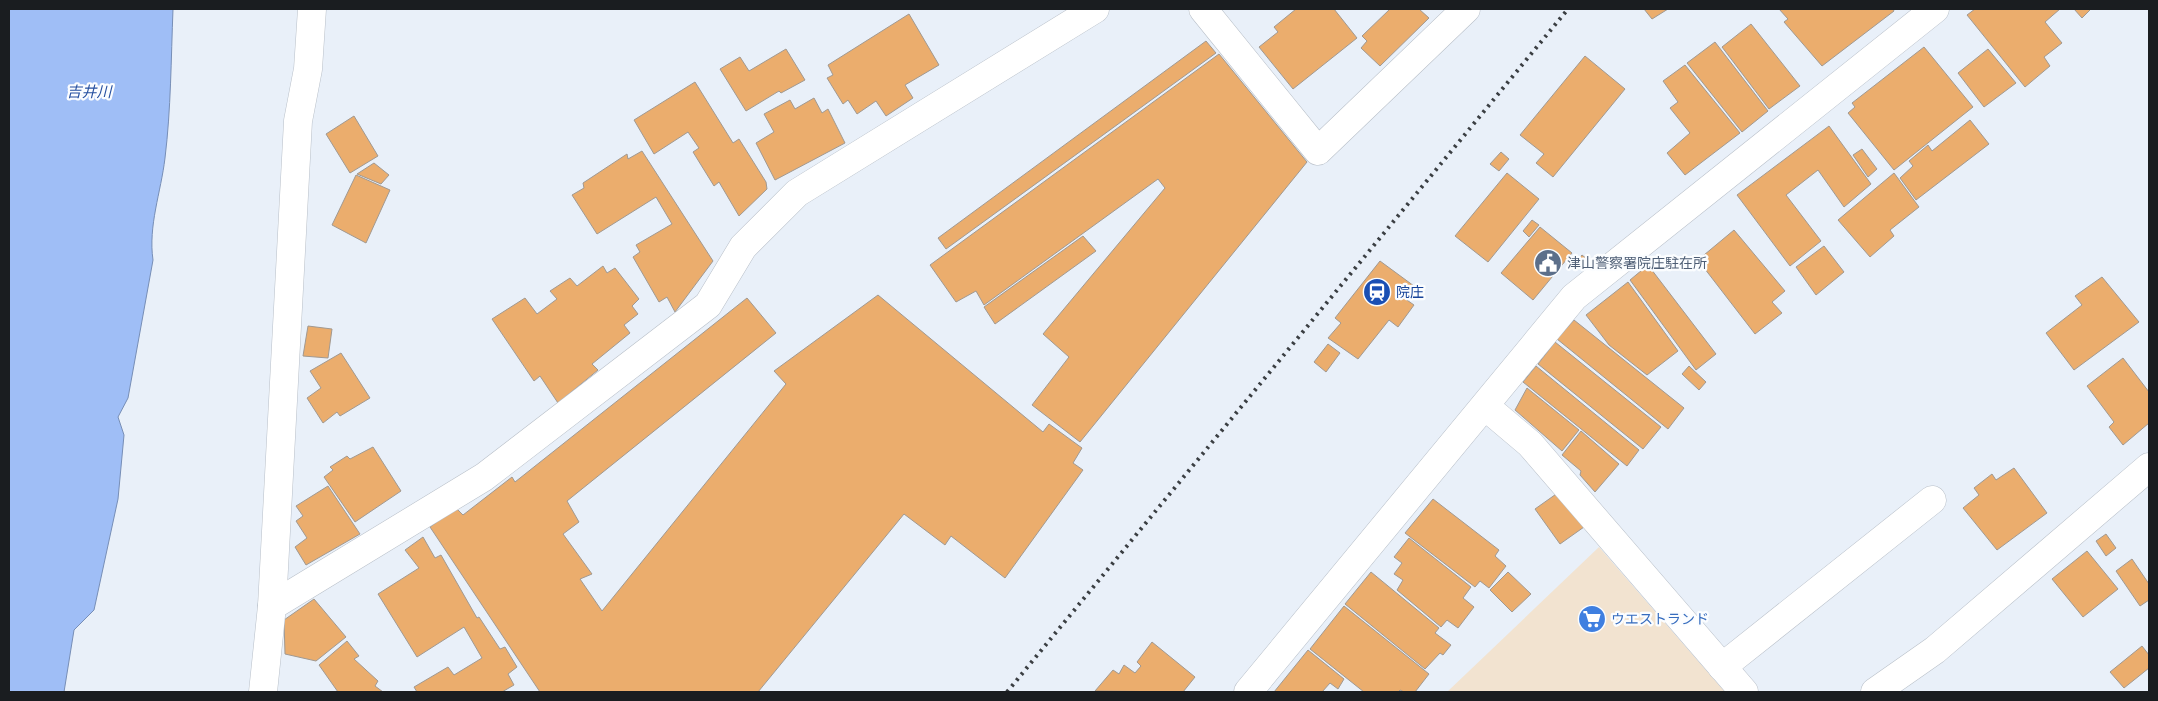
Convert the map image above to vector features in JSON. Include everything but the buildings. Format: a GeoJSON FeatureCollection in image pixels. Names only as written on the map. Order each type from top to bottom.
{"type":"FeatureCollection","features":[{"type":"Feature","properties":{"kind":"street"},"geometry":{"type":"LineString","coordinates":[[262,692],[272,606],[298,121],[308,68],[312,9]]}},
{"type":"Feature","properties":{"kind":"street"},"geometry":{"type":"LineString","coordinates":[[272,606],[484,477],[708,305],[743,247],[797,193],[1095,9]]}},
{"type":"Feature","properties":{"kind":"street"},"geometry":{"type":"LineString","coordinates":[[1203,9],[1318,151],[1466,9]]}},
{"type":"Feature","properties":{"kind":"street"},"geometry":{"type":"LineString","coordinates":[[1248,692],[1574,297],[1935,9]]}},
{"type":"Feature","properties":{"kind":"street"},"geometry":{"type":"LineString","coordinates":[[1485,406],[1530,444],[1744,692]]}},
{"type":"Feature","properties":{"kind":"street"},"geometry":{"type":"LineString","coordinates":[[1875,692],[1935,650],[2149,467]]}},
{"type":"Feature","properties":{"kind":"street"},"geometry":{"type":"LineString","coordinates":[[1722,667],[1932,500]]}},
{"type":"Feature","properties":{"kind":"shaded area","name":"ウエストランド"},"geometry":{"type":"Polygon","coordinates":[[[1599,547],[1725,692],[1447,692],[1599,547]]]}},
{"type":"Feature","properties":{"kind":"water","name":"吉井川"},"geometry":{"type":"Polygon","coordinates":[[[9,9],[173,9],[168,121],[165,158],[152,235],[153,260],[128,398],[118,417],[124,435],[118,499],[94,610],[74,630],[64,692],[9,692],[9,9]]]}},
{"type":"Feature","properties":{"kind":"railway"},"geometry":{"type":"LineString","coordinates":[[1007,692],[1568,9]]}},
{"type":"Feature","properties":{"kind":"place","name":"津山警察署院庄駐在所"},"geometry":{"type":"Point","coordinates":[1548,263]}},
{"type":"Feature","properties":{"kind":"place","name":"院庄"},"geometry":{"type":"Point","coordinates":[1377,292]}},
{"type":"Feature","properties":{"kind":"place","name":"ウエストランド"},"geometry":{"type":"Point","coordinates":[1592,619]}}]}
